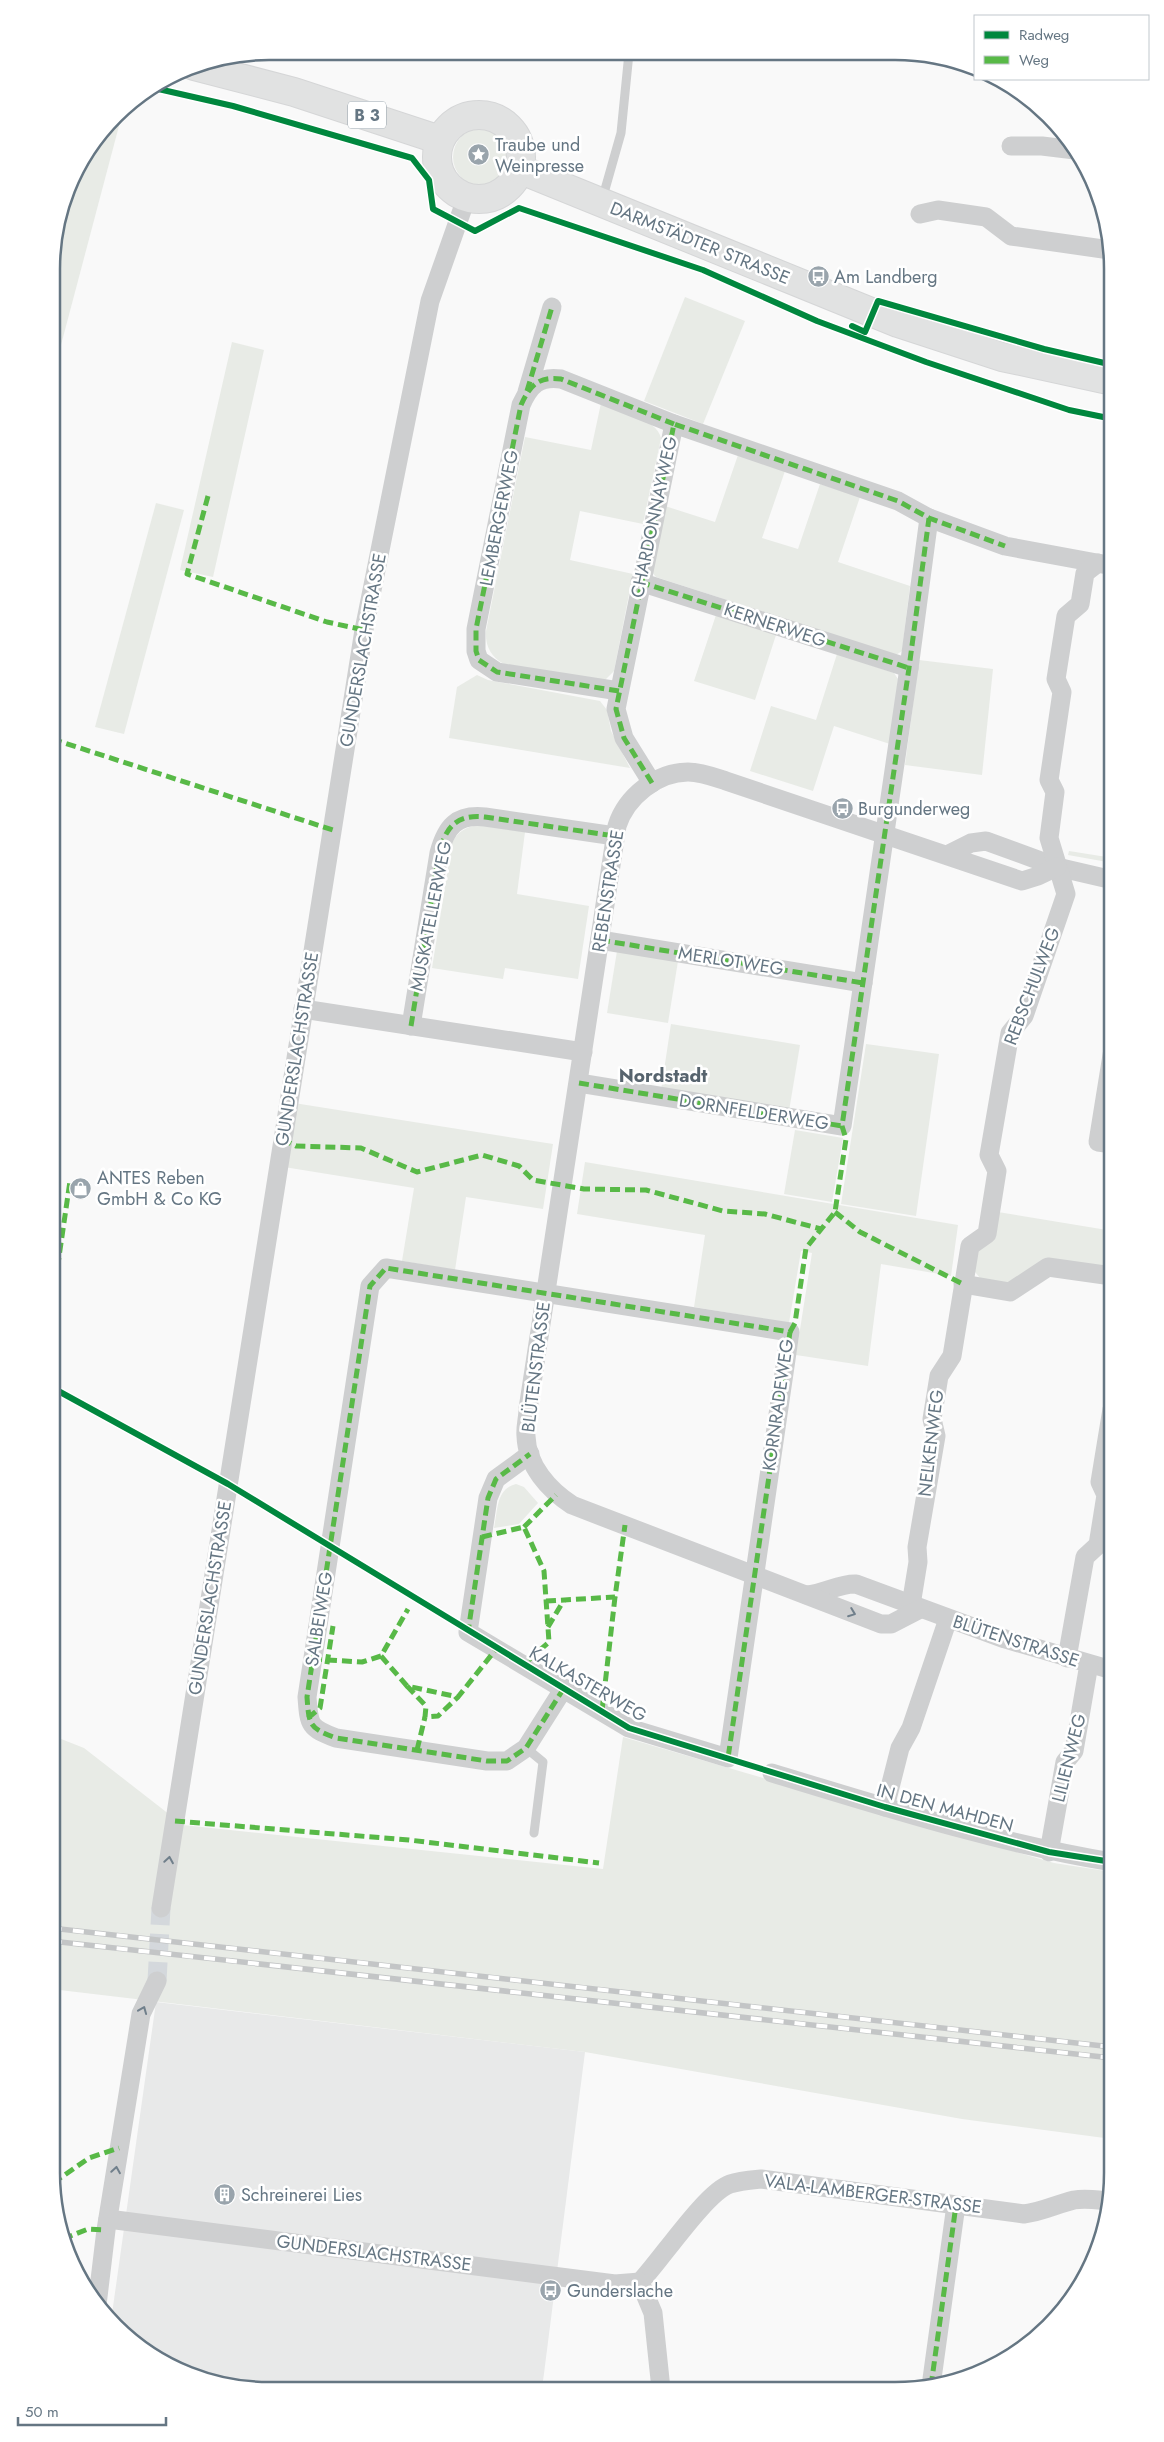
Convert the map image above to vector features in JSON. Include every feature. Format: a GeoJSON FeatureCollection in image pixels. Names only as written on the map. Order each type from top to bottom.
{"type":"FeatureCollection","features":[{"type":"Feature","properties":{"kind":"main road","name":"B 3"},"geometry":{"type":"LineString","coordinates":[[207,69],[294,92],[440,140]]}},
{"type":"Feature","properties":{"kind":"main road"},"geometry":{"type":"LineString","coordinates":[[476,116],[493,118],[507,127],[514,136],[520,157],[519,169],[507,188],[497,195],[486,198],[466,199],[451,188],[440,173],[437,151],[440,140],[451,126],[465,118],[476,116]]}},
{"type":"Feature","properties":{"kind":"main road","name":"DARMSTÄDTER STRASSE"},"geometry":{"type":"LineString","coordinates":[[519,169],[898,323],[1002,358],[1104,379]]}},
{"type":"Feature","properties":{"kind":"street"},"geometry":{"type":"LineString","coordinates":[[1011,146],[1042,146],[1066,149]]}},
{"type":"Feature","properties":{"kind":"street","name":"GUNDERSLACHSTRASSE"},"geometry":{"type":"LineString","coordinates":[[161,1908],[364,630],[430,301],[466,199]]}},
{"type":"Feature","properties":{"kind":"street"},"geometry":{"type":"LineString","coordinates":[[920,214],[938,210],[986,217],[1011,236],[1103,249]]}},
{"type":"Feature","properties":{"kind":"street","name":"LEMBERGERWEG"},"geometry":{"type":"LineString","coordinates":[[552,307],[527,392],[521,405],[476,629],[476,651],[479,660],[497,672],[619,692]]}},
{"type":"Feature","properties":{"kind":"street"},"geometry":{"type":"LineString","coordinates":[[527,392],[537,383],[549,377],[561,378],[674,424]]}},
{"type":"Feature","properties":{"kind":"street","name":"CHARDONNAYWEG"},"geometry":{"type":"LineString","coordinates":[[652,783],[624,738],[616,708],[640,582],[674,424],[898,501],[929,518],[1005,546],[1104,564]]}},
{"type":"Feature","properties":{"kind":"street"},"geometry":{"type":"LineString","coordinates":[[863,983],[929,518]]}},
{"type":"Feature","properties":{"kind":"street","name":"REBSCHULWEG"},"geometry":{"type":"LineString","coordinates":[[970,1246],[987,1234],[997,1171],[989,1155],[1010,1033],[1024,1016],[1066,894],[1049,838],[1055,792],[1049,780],[1062,692],[1056,679],[1066,616],[1080,604],[1086,573],[1104,564]]}},
{"type":"Feature","properties":{"kind":"street","name":"KERNERWEG"},"geometry":{"type":"LineString","coordinates":[[640,582],[909,668]]}},
{"type":"Feature","properties":{"kind":"street","name":"REBENSTRASSE"},"geometry":{"type":"LineString","coordinates":[[579,1083],[615,836],[620,815],[631,800],[652,783],[671,774],[688,772],[705,775],[1022,881],[1057,867]]}},
{"type":"Feature","properties":{"kind":"street","name":"MUSKATELLERWEG"},"geometry":{"type":"LineString","coordinates":[[411,1026],[439,853],[442,841],[456,821],[473,816],[485,817],[615,836]]}},
{"type":"Feature","properties":{"kind":"street"},"geometry":{"type":"LineString","coordinates":[[947,855],[971,843],[986,841],[1057,867],[1104,878]]}},
{"type":"Feature","properties":{"kind":"street","name":"MERLOTWEG"},"geometry":{"type":"LineString","coordinates":[[600,940],[863,983]]}},
{"type":"Feature","properties":{"kind":"street","name":"DORNFELDERWEG"},"geometry":{"type":"LineString","coordinates":[[579,1083],[842,1126],[863,983]]}},
{"type":"Feature","properties":{"kind":"street"},"geometry":{"type":"LineString","coordinates":[[303,1009],[583,1052]]}},
{"type":"Feature","properties":{"kind":"street","name":"BLÜTENSTRASSE"},"geometry":{"type":"LineString","coordinates":[[579,1083],[528,1409],[526,1436],[530,1454],[545,1483],[556,1495],[572,1505],[881,1624],[891,1624],[916,1607]]}},
{"type":"Feature","properties":{"kind":"street","name":"NELKENWEG"},"geometry":{"type":"LineString","coordinates":[[916,1607],[917,1546],[936,1436],[932,1419],[939,1376],[952,1356],[970,1246]]}},
{"type":"Feature","properties":{"kind":"street"},"geometry":{"type":"LineString","coordinates":[[963,1284],[1010,1292],[1048,1267],[1104,1275]]}},
{"type":"Feature","properties":{"kind":"street","name":"SALBEIWEG"},"geometry":{"type":"LineString","coordinates":[[546,1293],[386,1268],[370,1286],[306,1697],[308,1718],[316,1731],[336,1738],[487,1761],[507,1761],[526,1748],[564,1688]]}},
{"type":"Feature","properties":{"kind":"street","name":"KORNRADEWEG"},"geometry":{"type":"LineString","coordinates":[[546,1293],[790,1332],[753,1574]]}},
{"type":"Feature","properties":{"kind":"street","name":"KALKASTERWEG"},"geometry":{"type":"LineString","coordinates":[[530,1454],[496,1479],[488,1498],[468,1632],[629,1728],[728,1758],[753,1574]]}},
{"type":"Feature","properties":{"kind":"street"},"geometry":{"type":"LineString","coordinates":[[1104,1458],[1100,1482],[1104,1491]]}},
{"type":"Feature","properties":{"kind":"street"},"geometry":{"type":"LineString","coordinates":[[1067,1658],[1085,1557],[1098,1546],[1104,1508]]}},
{"type":"Feature","properties":{"kind":"street","name":"BLÜTENSTRASSE"},"geometry":{"type":"LineString","coordinates":[[806,1595],[830,1591],[847,1584],[856,1584],[948,1619],[1067,1658],[1104,1668]]}},
{"type":"Feature","properties":{"kind":"street"},"geometry":{"type":"LineString","coordinates":[[885,1807],[900,1748],[911,1728],[948,1619]]}},
{"type":"Feature","properties":{"kind":"street","name":"LILIENWEG"},"geometry":{"type":"LineString","coordinates":[[1049,1852],[1065,1762],[1074,1751],[1089,1664]]}},
{"type":"Feature","properties":{"kind":"street","name":"IN DEN MAHDEN"},"geometry":{"type":"LineString","coordinates":[[772,1772],[885,1807],[1049,1852],[1104,1861]]}},
{"type":"Feature","properties":{"kind":"street"},"geometry":{"type":"LineString","coordinates":[[98,2294],[108,2218],[141,2014],[156,1981]]}},
{"type":"Feature","properties":{"kind":"street","name":"VALA-LAMBERGER-STRASSE"},"geometry":{"type":"LineString","coordinates":[[640,2282],[657,2264],[706,2200],[729,2184],[761,2179],[1024,2214],[1042,2211],[1074,2200],[1102,2200]]}},
{"type":"Feature","properties":{"kind":"street"},"geometry":{"type":"LineString","coordinates":[[932,2379],[956,2205]]}},
{"type":"Feature","properties":{"kind":"street","name":"GUNDERSLACHSTRASSE"},"geometry":{"type":"LineString","coordinates":[[108,2218],[615,2284],[640,2282]]}},
{"type":"Feature","properties":{"kind":"street"},"geometry":{"type":"LineString","coordinates":[[640,2282],[653,2313],[660,2382]]}},
{"type":"Feature","properties":{"kind":"lane"},"geometry":{"type":"LineString","coordinates":[[601,202],[621,133],[628,60]]}},
{"type":"Feature","properties":{"kind":"lane"},"geometry":{"type":"LineString","coordinates":[[526,1748],[543,1762],[534,1833]]}},
{"type":"Feature","properties":{"kind":"shaded area"},"geometry":{"type":"Polygon","coordinates":[[[120,122],[60,349],[60,255],[67,215],[76,189],[88,164],[120,122]]]}},
{"type":"Feature","properties":{"kind":"shaded area"},"geometry":{"type":"Polygon","coordinates":[[[476,128],[488,128],[498,132],[507,141],[511,163],[503,178],[488,186],[476,186],[466,182],[457,173],[453,163],[453,151],[457,141],[466,132],[476,128]]]}},
{"type":"Feature","properties":{"kind":"shaded area"},"geometry":{"type":"Polygon","coordinates":[[[685,297],[745,321],[703,424],[644,401],[685,297]]]}},
{"type":"Feature","properties":{"kind":"shaded area"},"geometry":{"type":"Polygon","coordinates":[[[232,342],[264,350],[213,577],[180,570],[232,342]]]}},
{"type":"Feature","properties":{"kind":"shaded area"},"geometry":{"type":"Polygon","coordinates":[[[601,403],[645,420],[658,431],[661,438],[643,524],[580,511],[570,560],[633,574],[614,671],[605,680],[504,664],[490,650],[486,631],[525,437],[591,450],[601,403]]]}},
{"type":"Feature","properties":{"kind":"shaded area"},"geometry":{"type":"Polygon","coordinates":[[[738,455],[785,471],[762,538],[798,549],[820,484],[860,497],[838,562],[910,586],[902,651],[896,655],[656,577],[651,571],[665,506],[715,522],[738,455]]]}},
{"type":"Feature","properties":{"kind":"shaded area"},"geometry":{"type":"Polygon","coordinates":[[[156,503],[184,510],[124,734],[95,727],[156,503]]]}},
{"type":"Feature","properties":{"kind":"shaded area"},"geometry":{"type":"Polygon","coordinates":[[[716,615],[776,635],[755,700],[694,681],[716,615]]]}},
{"type":"Feature","properties":{"kind":"shaded area"},"geometry":{"type":"Polygon","coordinates":[[[837,654],[894,673],[898,679],[890,744],[834,726],[813,791],[750,771],[771,706],[816,720],[837,654]]]}},
{"type":"Feature","properties":{"kind":"shaded area"},"geometry":{"type":"Polygon","coordinates":[[[919,660],[993,669],[982,775],[905,765],[919,660]]]}},
{"type":"Feature","properties":{"kind":"shaded area"},"geometry":{"type":"Polygon","coordinates":[[[477,675],[488,680],[600,701],[607,710],[611,731],[630,768],[449,738],[457,687],[477,675]]]}},
{"type":"Feature","properties":{"kind":"shaded area"},"geometry":{"type":"Polygon","coordinates":[[[480,825],[525,832],[517,894],[589,906],[578,979],[505,968],[503,979],[432,968],[452,843],[463,830],[480,825]]]}},
{"type":"Feature","properties":{"kind":"shaded area"},"geometry":{"type":"Polygon","coordinates":[[[1069,851],[1104,857],[1104,861],[1068,855],[1069,851]]]}},
{"type":"Feature","properties":{"kind":"shaded area"},"geometry":{"type":"Polygon","coordinates":[[[617,951],[678,961],[668,1023],[607,1013],[617,951]]]}},
{"type":"Feature","properties":{"kind":"shaded area"},"geometry":{"type":"Polygon","coordinates":[[[671,1024],[800,1045],[789,1111],[661,1090],[671,1024]]]}},
{"type":"Feature","properties":{"kind":"shaded area"},"geometry":{"type":"Polygon","coordinates":[[[866,1044],[939,1054],[916,1216],[841,1204],[866,1044]]]}},
{"type":"Feature","properties":{"kind":"shaded area"},"geometry":{"type":"Polygon","coordinates":[[[294,1103],[553,1144],[543,1209],[466,1197],[455,1270],[402,1261],[414,1188],[284,1167],[294,1103]]]}},
{"type":"Feature","properties":{"kind":"shaded area"},"geometry":{"type":"Polygon","coordinates":[[[795,1130],[843,1138],[832,1202],[784,1194],[795,1130]]]}},
{"type":"Feature","properties":{"kind":"shaded area"},"geometry":{"type":"Polygon","coordinates":[[[585,1162],[958,1225],[951,1276],[881,1264],[868,1366],[796,1355],[812,1253],[801,1251],[789,1323],[694,1307],[705,1235],[577,1214],[585,1162]]]}},
{"type":"Feature","properties":{"kind":"shaded area"},"geometry":{"type":"Polygon","coordinates":[[[998,1212],[1104,1230],[1104,1268],[1046,1258],[1010,1284],[980,1278],[975,1272],[976,1253],[998,1212]]]}},
{"type":"Feature","properties":{"kind":"shaded area"},"geometry":{"type":"Polygon","coordinates":[[[516,1484],[524,1487],[538,1503],[519,1524],[494,1528],[501,1495],[509,1487],[516,1484]]]}},
{"type":"Feature","properties":{"kind":"shaded area"},"geometry":{"type":"Polygon","coordinates":[[[623,1737],[1054,1863],[1104,1871],[1104,2138],[962,2119],[585,2052],[60,1990],[60,1739],[84,1748],[183,1825],[603,1869],[623,1737]]]}},
{"type":"Feature","properties":{"kind":"shaded area"},"geometry":{"type":"Polygon","coordinates":[[[156,2002],[585,2052],[543,2382],[255,2382],[228,2378],[202,2371],[164,2354],[131,2330],[112,2311],[156,2002]]]}},
{"type":"Feature","properties":{"kind":"tunnel"},"geometry":{"type":"LineString","coordinates":[[157,1981],[161,1908]]}},
{"type":"Feature","properties":{"kind":"railway"},"geometry":{"type":"LineString","coordinates":[[60,1929],[1104,2046]]}},
{"type":"Feature","properties":{"kind":"railway"},"geometry":{"type":"LineString","coordinates":[[60,1942],[1104,2057]]}},
{"type":"Feature","properties":{"kind":"marked path"},"geometry":{"type":"LineString","coordinates":[[527,391],[552,307]]}},
{"type":"Feature","properties":{"kind":"marked path"},"geometry":{"type":"LineString","coordinates":[[619,691],[497,672],[479,660],[476,651],[476,629],[521,405],[528,392],[536,383],[553,378],[561,379],[674,424]]}},
{"type":"Feature","properties":{"kind":"marked path"},"geometry":{"type":"LineString","coordinates":[[652,783],[624,738],[616,709],[674,424],[898,501],[929,518],[1005,546]]}},
{"type":"Feature","properties":{"kind":"marked path"},"geometry":{"type":"LineString","coordinates":[[208,496],[187,574],[327,622],[364,630]]}},
{"type":"Feature","properties":{"kind":"marked path"},"geometry":{"type":"LineString","coordinates":[[790,1332],[795,1323],[806,1248],[835,1212],[846,1139],[842,1126],[929,518]]}},
{"type":"Feature","properties":{"kind":"marked path"},"geometry":{"type":"LineString","coordinates":[[640,582],[909,668]]}},
{"type":"Feature","properties":{"kind":"marked path"},"geometry":{"type":"LineString","coordinates":[[60,742],[333,830]]}},
{"type":"Feature","properties":{"kind":"marked path"},"geometry":{"type":"LineString","coordinates":[[411,1026],[439,853],[445,836],[454,824],[467,818],[485,817],[615,836]]}},
{"type":"Feature","properties":{"kind":"marked path"},"geometry":{"type":"LineString","coordinates":[[600,940],[863,983]]}},
{"type":"Feature","properties":{"kind":"marked path"},"geometry":{"type":"LineString","coordinates":[[579,1083],[842,1126]]}},
{"type":"Feature","properties":{"kind":"marked path"},"geometry":{"type":"LineString","coordinates":[[282,1139],[296,1146],[361,1148],[417,1172],[482,1155],[519,1166],[533,1180],[584,1189],[646,1190],[723,1211],[765,1214],[821,1229]]}},
{"type":"Feature","properties":{"kind":"marked path"},"geometry":{"type":"LineString","coordinates":[[60,1250],[70,1181]]}},
{"type":"Feature","properties":{"kind":"marked path"},"geometry":{"type":"LineString","coordinates":[[835,1212],[860,1232],[963,1284]]}},
{"type":"Feature","properties":{"kind":"marked path"},"geometry":{"type":"LineString","coordinates":[[564,1688],[526,1748],[507,1761],[487,1761],[336,1738],[315,1728],[310,1720],[307,1697],[370,1286],[386,1268],[790,1332],[728,1758],[724,1757]]}},
{"type":"Feature","properties":{"kind":"marked path"},"geometry":{"type":"LineString","coordinates":[[470,1633],[468,1632],[488,1498],[496,1479],[530,1454]]}},
{"type":"Feature","properties":{"kind":"marked path"},"geometry":{"type":"LineString","coordinates":[[524,1527],[556,1495]]}},
{"type":"Feature","properties":{"kind":"marked path"},"geometry":{"type":"LineString","coordinates":[[546,1601],[615,1597],[625,1525]]}},
{"type":"Feature","properties":{"kind":"marked path"},"geometry":{"type":"LineString","coordinates":[[482,1537],[524,1527],[544,1571],[549,1642],[524,1664]]}},
{"type":"Feature","properties":{"kind":"marked path"},"geometry":{"type":"LineString","coordinates":[[602,1711],[615,1597]]}},
{"type":"Feature","properties":{"kind":"marked path"},"geometry":{"type":"LineString","coordinates":[[548,1627],[564,1600]]}},
{"type":"Feature","properties":{"kind":"marked path"},"geometry":{"type":"LineString","coordinates":[[312,1659],[362,1662],[381,1656],[408,1609]]}},
{"type":"Feature","properties":{"kind":"marked path"},"geometry":{"type":"LineString","coordinates":[[308,1718],[320,1708],[333,1626]]}},
{"type":"Feature","properties":{"kind":"marked path"},"geometry":{"type":"LineString","coordinates":[[381,1656],[407,1686],[458,1697],[497,1648]]}},
{"type":"Feature","properties":{"kind":"marked path"},"geometry":{"type":"LineString","coordinates":[[407,1686],[426,1706],[425,1717],[438,1716],[458,1697]]}},
{"type":"Feature","properties":{"kind":"marked path"},"geometry":{"type":"LineString","coordinates":[[417,1750],[425,1717]]}},
{"type":"Feature","properties":{"kind":"marked path"},"geometry":{"type":"LineString","coordinates":[[175,1821],[409,1840],[599,1863]]}},
{"type":"Feature","properties":{"kind":"marked path"},"geometry":{"type":"LineString","coordinates":[[60,2178],[89,2158],[119,2148]]}},
{"type":"Feature","properties":{"kind":"marked path"},"geometry":{"type":"LineString","coordinates":[[932,2379],[956,2205]]}},
{"type":"Feature","properties":{"kind":"marked path"},"geometry":{"type":"LineString","coordinates":[[70,2236],[88,2229],[106,2230]]}},
{"type":"Feature","properties":{"kind":"cycle path"},"geometry":{"type":"LineString","coordinates":[[161,90],[233,106],[412,158],[429,180],[433,209],[475,231],[519,208],[703,270],[817,321],[926,362],[1069,410],[1104,417]]}},
{"type":"Feature","properties":{"kind":"cycle path"},"geometry":{"type":"LineString","coordinates":[[852,326],[865,332],[878,301],[1044,349],[1104,363]]}},
{"type":"Feature","properties":{"kind":"cycle path"},"geometry":{"type":"LineString","coordinates":[[60,1392],[228,1484],[629,1728],[885,1807],[1049,1852],[1104,1861]]}},
{"type":"Feature","properties":{"kind":"place","name":"Traube und Weinpresse"},"geometry":{"type":"Point","coordinates":[479,155]}},
{"type":"Feature","properties":{"kind":"place","name":"Am Landberg"},"geometry":{"type":"Point","coordinates":[818,277]}},
{"type":"Feature","properties":{"kind":"place","name":"Burgunderweg"},"geometry":{"type":"Point","coordinates":[842,809]}},
{"type":"Feature","properties":{"kind":"place","name":"ANTES Reben GmbH & Co KG"},"geometry":{"type":"Point","coordinates":[81,1188]}},
{"type":"Feature","properties":{"kind":"place","name":"Schreinerei Lies"},"geometry":{"type":"Point","coordinates":[225,2195]}},
{"type":"Feature","properties":{"kind":"place","name":"Gunderslache"},"geometry":{"type":"Point","coordinates":[551,2291]}},
{"type":"Feature","properties":{"kind":"district","name":"Nordstadt"},"geometry":{"type":"Point","coordinates":[663,1075]}}]}
